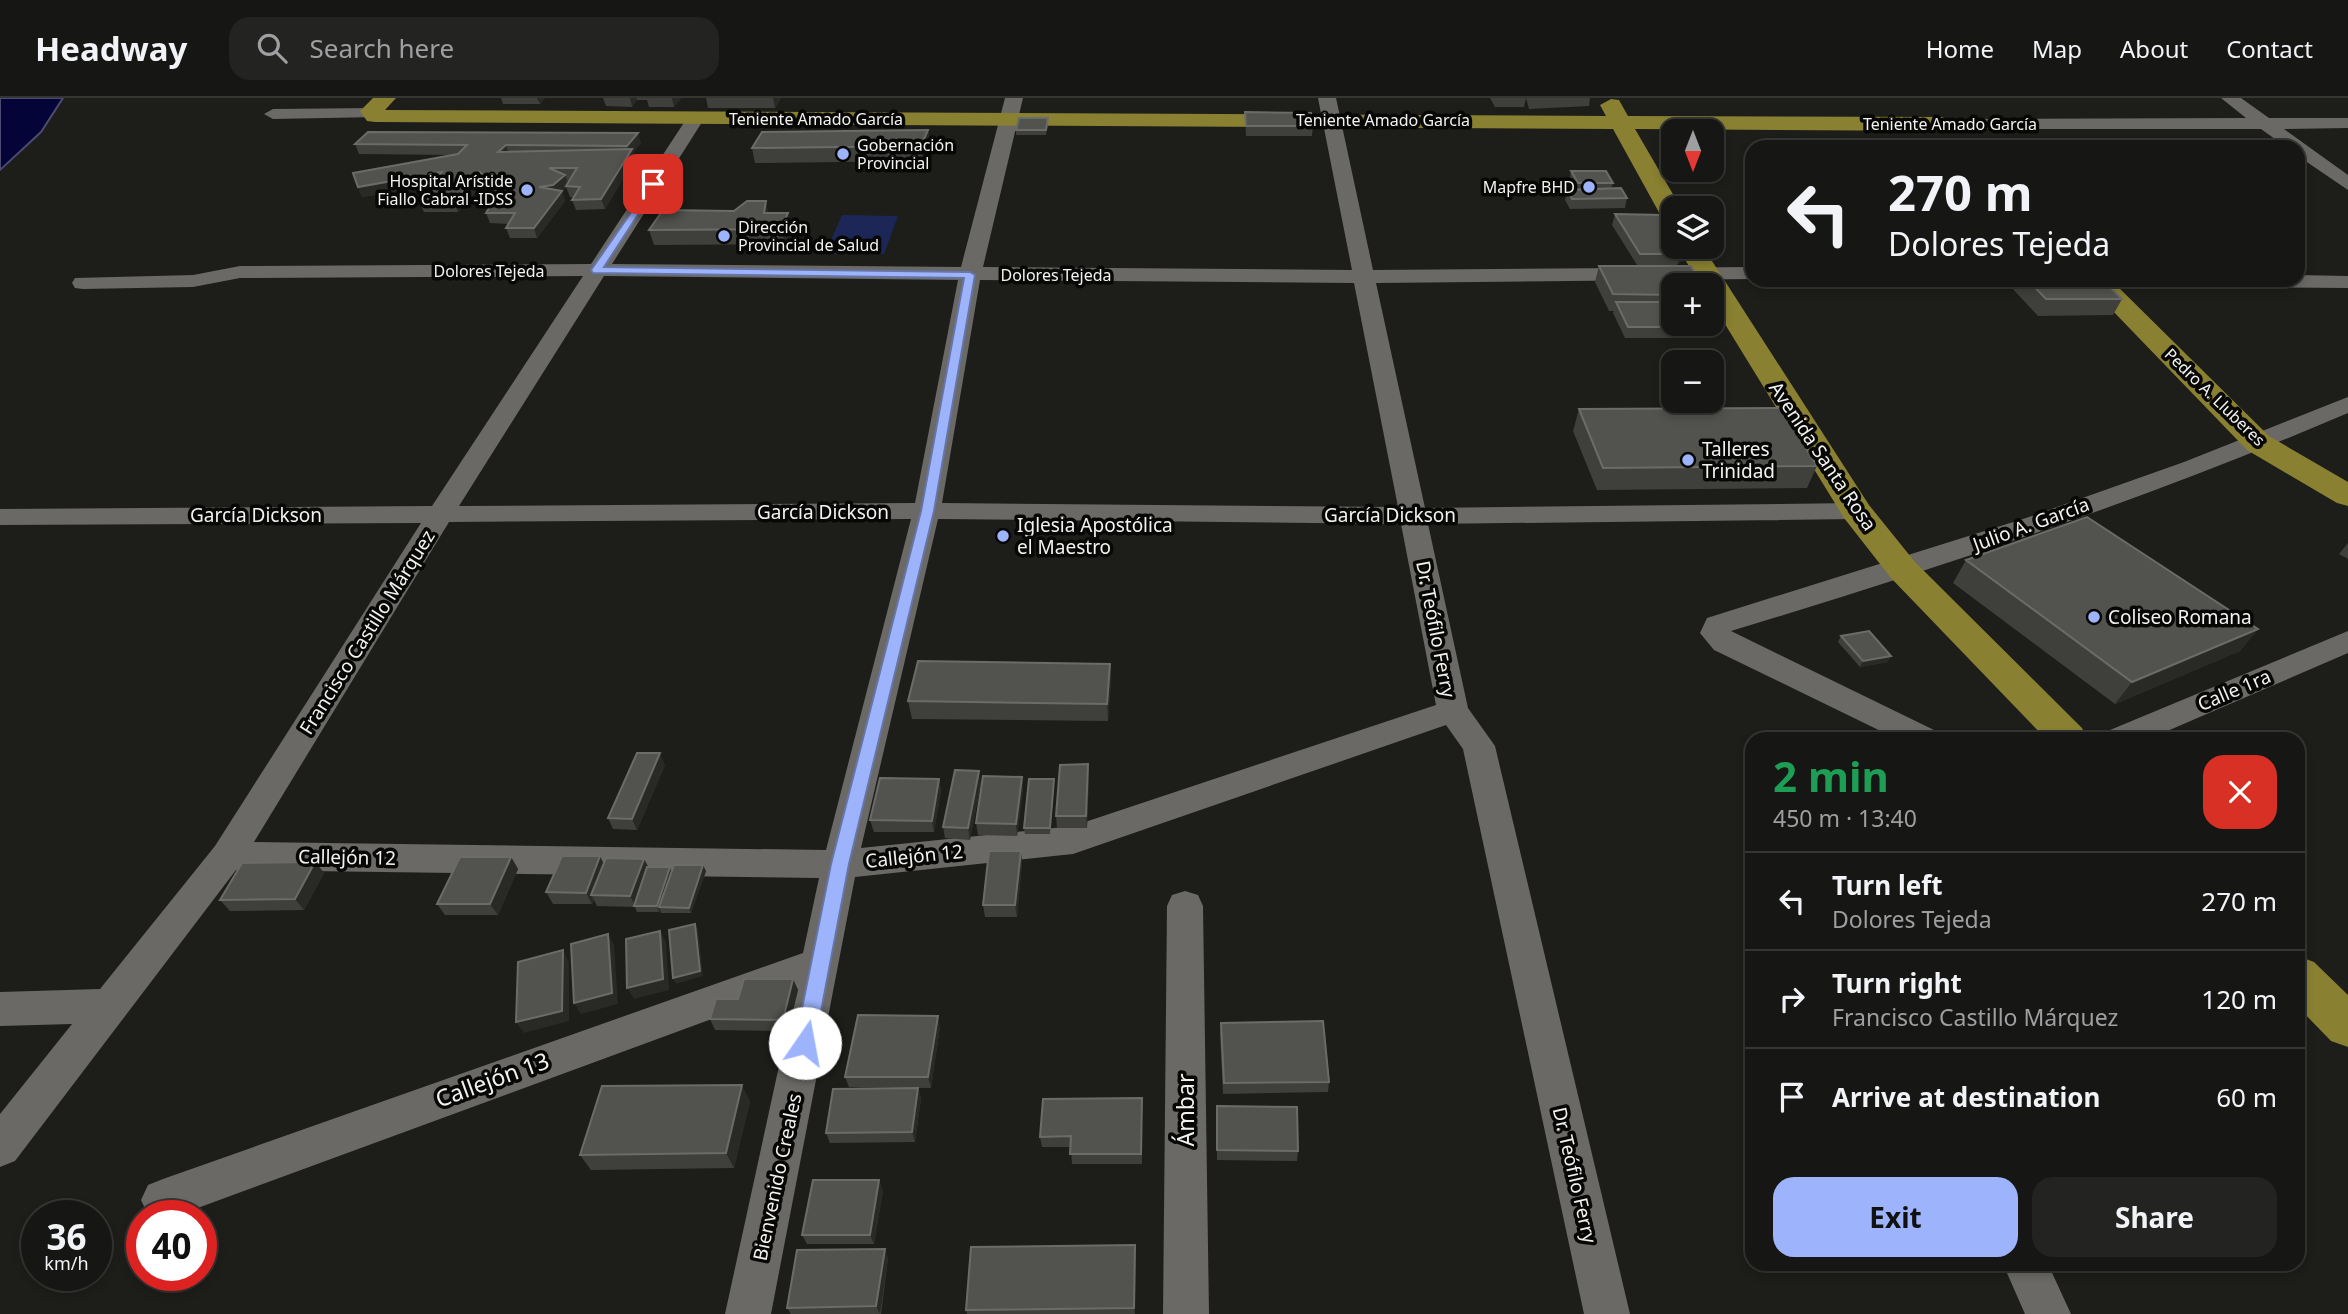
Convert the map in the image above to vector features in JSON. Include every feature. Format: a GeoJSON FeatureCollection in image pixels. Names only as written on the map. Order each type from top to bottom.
{"type":"FeatureCollection","features":[{"type":"Feature","properties":{"kind":"main road","name":"Francisco Castillo Márquez"},"geometry":{"type":"LineString","coordinates":[[695,119],[708,98]]}},
{"type":"Feature","properties":{"kind":"main road"},"geometry":{"type":"LineString","coordinates":[[1607,98],[1662,196]]}},
{"type":"Feature","properties":{"kind":"main road"},"geometry":{"type":"LineString","coordinates":[[1917,98],[1959,140]]}},
{"type":"Feature","properties":{"kind":"main road","name":"Teniente Amado García"},"geometry":{"type":"LineString","coordinates":[[378,109],[695,119],[1011,109],[1330,109],[1621,122],[1944,124]]}},
{"type":"Feature","properties":{"kind":"main road","name":"Avenida Santa Rosa"},"geometry":{"type":"LineString","coordinates":[[1697,260],[1856,511],[1903,570],[2062,732]]}},
{"type":"Feature","properties":{"kind":"main road","name":"Pedro A. Lluberes"},"geometry":{"type":"LineString","coordinates":[[2103,287],[2258,443],[2348,496]]}},
{"type":"Feature","properties":{"kind":"main road"},"geometry":{"type":"LineString","coordinates":[[2305,983],[2348,1026]]}},
{"type":"Feature","properties":{"kind":"street"},"geometry":{"type":"LineString","coordinates":[[2230,98],[2288,140]]}},
{"type":"Feature","properties":{"kind":"street"},"geometry":{"type":"LineString","coordinates":[[273,114],[378,109]]}},
{"type":"Feature","properties":{"kind":"street","name":"Bienvenido Creales"},"geometry":{"type":"LineString","coordinates":[[748,1314],[840,864],[927,511],[970,275],[1011,109]]}},
{"type":"Feature","properties":{"kind":"street","name":"Dr. Teófilo Ferry"},"geometry":{"type":"LineString","coordinates":[[1330,109],[1452,711],[1479,746],[1606,1314]]}},
{"type":"Feature","properties":{"kind":"street","name":"Francisco Castillo Márquez"},"geometry":{"type":"LineString","coordinates":[[0,1147],[227,856],[441,513],[695,119]]}},
{"type":"Feature","properties":{"kind":"street","name":"Teniente Amado García"},"geometry":{"type":"LineString","coordinates":[[1944,124],[2348,123]]}},
{"type":"Feature","properties":{"kind":"street"},"geometry":{"type":"LineString","coordinates":[[2305,152],[2348,184]]}},
{"type":"Feature","properties":{"kind":"street","name":"Dolores Tejeda"},"geometry":{"type":"LineString","coordinates":[[83,283],[193,281],[240,272],[597,270],[1363,277],[1697,260],[1745,271]]}},
{"type":"Feature","properties":{"kind":"street"},"geometry":{"type":"LineString","coordinates":[[2305,282],[2348,282]]}},
{"type":"Feature","properties":{"kind":"street","name":"Julio A. García"},"geometry":{"type":"LineString","coordinates":[[1910,732],[1725,643],[1715,633],[1717,625],[1903,570],[2258,443],[2348,404]]}},
{"type":"Feature","properties":{"kind":"street","name":"García Dickson"},"geometry":{"type":"LineString","coordinates":[[0,517],[927,511],[1413,516],[1856,511]]}},
{"type":"Feature","properties":{"kind":"street","name":"Calle 1ra"},"geometry":{"type":"LineString","coordinates":[[2134,732],[2348,641]]}},
{"type":"Feature","properties":{"kind":"street","name":"Callejón 12"},"geometry":{"type":"LineString","coordinates":[[227,856],[840,864],[1073,840],[1452,711]]}},
{"type":"Feature","properties":{"kind":"street","name":"Ámbar"},"geometry":{"type":"LineString","coordinates":[[1185,906],[1186,1314]]}},
{"type":"Feature","properties":{"kind":"street","name":"Callejón 13"},"geometry":{"type":"LineString","coordinates":[[163,1200],[822,962]]}},
{"type":"Feature","properties":{"kind":"street"},"geometry":{"type":"LineString","coordinates":[[0,1009],[110,1006]]}},
{"type":"Feature","properties":{"kind":"street"},"geometry":{"type":"LineString","coordinates":[[2028,1271],[2048,1314]]}},
{"type":"Feature","properties":{"kind":"shaded area"},"geometry":{"type":"Polygon","coordinates":[[[0,98],[63,98],[41,132],[0,170],[0,98]]]}},
{"type":"Feature","properties":{"kind":"shaded area"},"geometry":{"type":"Polygon","coordinates":[[[842,215],[898,216],[884,254],[825,254],[842,215]]]}},
{"type":"Feature","properties":{"kind":"building"},"geometry":{"type":"Polygon","coordinates":[[[1245,112],[1311,113],[1313,126],[1246,126],[1245,112]]]}},
{"type":"Feature","properties":{"kind":"building"},"geometry":{"type":"Polygon","coordinates":[[[1019,118],[1048,118],[1046,130],[1016,130],[1019,118]]]}},
{"type":"Feature","properties":{"kind":"building"},"geometry":{"type":"Polygon","coordinates":[[[928,130],[921,146],[752,148],[762,132],[928,130]]]}},
{"type":"Feature","properties":{"kind":"building","name":"Hospital Arístide Fiallo Cabral -IDSS"},"geometry":{"type":"Polygon","coordinates":[[[368,132],[638,133],[627,146],[506,145],[498,152],[632,149],[601,199],[572,200],[580,187],[566,186],[577,168],[549,168],[565,175],[553,185],[539,187],[562,191],[534,228],[506,228],[515,213],[486,213],[499,192],[480,172],[454,202],[419,202],[442,172],[358,187],[353,173],[458,154],[467,145],[355,144],[368,132]]]}},
{"type":"Feature","properties":{"kind":"building"},"geometry":{"type":"Polygon","coordinates":[[[1571,171],[1606,171],[1613,183],[1578,183],[1571,171]]]}},
{"type":"Feature","properties":{"kind":"building"},"geometry":{"type":"Polygon","coordinates":[[[1621,188],[1627,198],[1572,199],[1567,190],[1621,188]]]}},
{"type":"Feature","properties":{"kind":"building"},"geometry":{"type":"Polygon","coordinates":[[[747,201],[766,201],[764,213],[788,213],[781,229],[649,230],[663,210],[734,211],[747,201]]]}},
{"type":"Feature","properties":{"kind":"building"},"geometry":{"type":"Polygon","coordinates":[[[1615,214],[1661,215],[1661,254],[1640,254],[1615,214]]]}},
{"type":"Feature","properties":{"kind":"building"},"geometry":{"type":"Polygon","coordinates":[[[1599,266],[1691,266],[1695,273],[1661,273],[1661,295],[1613,294],[1599,266]]]}},
{"type":"Feature","properties":{"kind":"building"},"geometry":{"type":"Polygon","coordinates":[[[2035,287],[2110,287],[2122,299],[2046,299],[2035,287]]]}},
{"type":"Feature","properties":{"kind":"building"},"geometry":{"type":"Polygon","coordinates":[[[1616,302],[1661,302],[1661,327],[1628,327],[1616,302]]]}},
{"type":"Feature","properties":{"kind":"building"},"geometry":{"type":"Polygon","coordinates":[[[1724,408],[1781,408],[1817,466],[1603,468],[1579,409],[1661,409],[1661,413],[1724,413],[1724,408]]]}},
{"type":"Feature","properties":{"kind":"building","name":"Coliseo Romana"},"geometry":{"type":"Polygon","coordinates":[[[2087,517],[2258,629],[2132,682],[1966,560],[2087,517]]]}},
{"type":"Feature","properties":{"kind":"building"},"geometry":{"type":"Polygon","coordinates":[[[1869,631],[1891,656],[1863,661],[1841,636],[1869,631]]]}},
{"type":"Feature","properties":{"kind":"building"},"geometry":{"type":"Polygon","coordinates":[[[918,661],[1110,664],[1107,704],[908,701],[918,661]]]}},
{"type":"Feature","properties":{"kind":"building"},"geometry":{"type":"Polygon","coordinates":[[[637,753],[660,753],[632,819],[608,818],[637,753]]]}},
{"type":"Feature","properties":{"kind":"building"},"geometry":{"type":"Polygon","coordinates":[[[1088,764],[1086,816],[1056,816],[1060,765],[1088,764]]]}},
{"type":"Feature","properties":{"kind":"building"},"geometry":{"type":"Polygon","coordinates":[[[955,770],[979,771],[968,828],[943,827],[955,770]]]}},
{"type":"Feature","properties":{"kind":"building"},"geometry":{"type":"Polygon","coordinates":[[[983,776],[1022,777],[1016,824],[976,823],[983,776]]]}},
{"type":"Feature","properties":{"kind":"building"},"geometry":{"type":"Polygon","coordinates":[[[880,778],[939,779],[932,821],[870,820],[880,778]]]}},
{"type":"Feature","properties":{"kind":"building"},"geometry":{"type":"Polygon","coordinates":[[[1029,779],[1054,779],[1050,828],[1024,828],[1029,779]]]}},
{"type":"Feature","properties":{"kind":"building"},"geometry":{"type":"Polygon","coordinates":[[[989,851],[1021,851],[1015,905],[983,905],[989,851]]]}},
{"type":"Feature","properties":{"kind":"building"},"geometry":{"type":"Polygon","coordinates":[[[562,856],[600,856],[586,893],[546,892],[562,856]]]}},
{"type":"Feature","properties":{"kind":"building"},"geometry":{"type":"Polygon","coordinates":[[[460,857],[511,857],[490,904],[437,904],[460,857]]]}},
{"type":"Feature","properties":{"kind":"building"},"geometry":{"type":"Polygon","coordinates":[[[606,858],[644,859],[630,896],[591,895],[606,858]]]}},
{"type":"Feature","properties":{"kind":"building"},"geometry":{"type":"Polygon","coordinates":[[[315,862],[295,899],[220,900],[242,863],[315,862]]]}},
{"type":"Feature","properties":{"kind":"building"},"geometry":{"type":"Polygon","coordinates":[[[674,865],[703,865],[689,908],[659,907],[674,865]]]}},
{"type":"Feature","properties":{"kind":"building"},"geometry":{"type":"Polygon","coordinates":[[[647,867],[670,867],[657,906],[634,906],[647,867]]]}},
{"type":"Feature","properties":{"kind":"building"},"geometry":{"type":"Polygon","coordinates":[[[695,924],[700,971],[673,978],[669,930],[695,924]]]}},
{"type":"Feature","properties":{"kind":"building"},"geometry":{"type":"Polygon","coordinates":[[[660,931],[663,979],[627,988],[626,939],[660,931]]]}},
{"type":"Feature","properties":{"kind":"building"},"geometry":{"type":"Polygon","coordinates":[[[608,934],[612,993],[574,1003],[571,944],[608,934]]]}},
{"type":"Feature","properties":{"kind":"building"},"geometry":{"type":"Polygon","coordinates":[[[563,950],[562,1011],[516,1022],[518,962],[563,950]]]}},
{"type":"Feature","properties":{"kind":"building"},"geometry":{"type":"Polygon","coordinates":[[[744,979],[793,979],[783,1020],[710,1019],[716,999],[738,999],[744,979]]]}},
{"type":"Feature","properties":{"kind":"building"},"geometry":{"type":"Polygon","coordinates":[[[858,1015],[938,1016],[928,1077],[845,1077],[858,1015]]]}},
{"type":"Feature","properties":{"kind":"building"},"geometry":{"type":"Polygon","coordinates":[[[1323,1021],[1329,1082],[1224,1083],[1221,1023],[1323,1021]]]}},
{"type":"Feature","properties":{"kind":"building"},"geometry":{"type":"Polygon","coordinates":[[[742,1085],[726,1153],[580,1155],[602,1086],[742,1085]]]}},
{"type":"Feature","properties":{"kind":"building"},"geometry":{"type":"Polygon","coordinates":[[[918,1088],[912,1132],[826,1133],[833,1089],[918,1088]]]}},
{"type":"Feature","properties":{"kind":"building"},"geometry":{"type":"Polygon","coordinates":[[[1142,1098],[1141,1154],[1070,1154],[1071,1136],[1040,1137],[1043,1099],[1142,1098]]]}},
{"type":"Feature","properties":{"kind":"building"},"geometry":{"type":"Polygon","coordinates":[[[1217,1106],[1297,1107],[1298,1151],[1217,1150],[1217,1106]]]}},
{"type":"Feature","properties":{"kind":"building"},"geometry":{"type":"Polygon","coordinates":[[[813,1180],[879,1180],[870,1235],[802,1235],[813,1180]]]}},
{"type":"Feature","properties":{"kind":"building"},"geometry":{"type":"Polygon","coordinates":[[[1135,1245],[1134,1308],[966,1310],[971,1247],[1135,1245]]]}},
{"type":"Feature","properties":{"kind":"building"},"geometry":{"type":"Polygon","coordinates":[[[885,1249],[876,1306],[787,1308],[797,1250],[885,1249]]]}},
{"type":"Feature","properties":{"kind":"place","name":"Gobernación Provincial"},"geometry":{"type":"Point","coordinates":[843,154]}},
{"type":"Feature","properties":{"kind":"place","name":"Mapfre BHD"},"geometry":{"type":"Point","coordinates":[1589,187]}},
{"type":"Feature","properties":{"kind":"place","name":"Hospital Arístide Fiallo Cabral -IDSS"},"geometry":{"type":"Point","coordinates":[527,190]}},
{"type":"Feature","properties":{"kind":"place","name":"Dirección Provincial de Salud"},"geometry":{"type":"Point","coordinates":[724,236]}},
{"type":"Feature","properties":{"kind":"place","name":"Talleres Trinidad"},"geometry":{"type":"Point","coordinates":[1688,460]}},
{"type":"Feature","properties":{"kind":"place","name":"Iglesia Apostólica el Maestro"},"geometry":{"type":"Point","coordinates":[1003,536]}},
{"type":"Feature","properties":{"kind":"place","name":"Coliseo Romana"},"geometry":{"type":"Point","coordinates":[2094,617]}},
{"type":"Feature","properties":{"kind":"route"},"geometry":{"type":"LineString","coordinates":[[653,184],[597,270],[970,275],[927,511],[840,864],[805,1043]]}}]}
